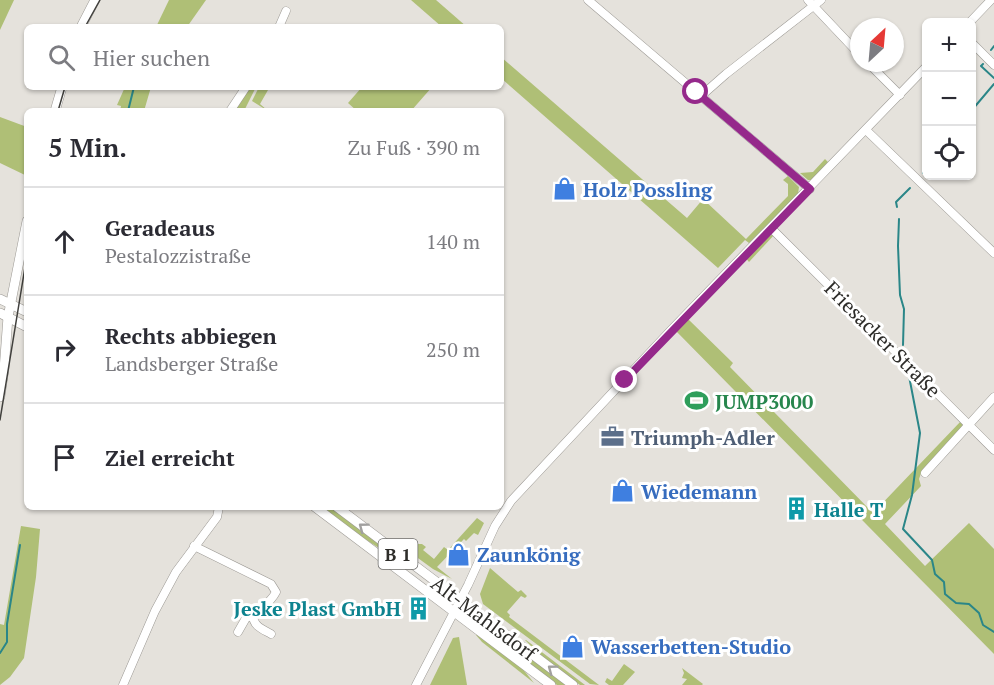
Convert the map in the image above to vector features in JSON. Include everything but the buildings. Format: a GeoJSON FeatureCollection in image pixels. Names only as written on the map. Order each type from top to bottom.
{"type":"FeatureCollection","features":[{"type":"Feature","properties":{"kind":"main road"},"geometry":{"type":"LineString","coordinates":[[83,24],[95,0]]}},
{"type":"Feature","properties":{"kind":"main road"},"geometry":{"type":"LineString","coordinates":[[56,108],[61,90]]}},
{"type":"Feature","properties":{"kind":"main road"},"geometry":{"type":"LineString","coordinates":[[0,397],[4,370],[4,315],[10,303],[24,235]]}},
{"type":"Feature","properties":{"kind":"main road"},"geometry":{"type":"LineString","coordinates":[[0,298],[24,310]]}},
{"type":"Feature","properties":{"kind":"main road"},"geometry":{"type":"LineString","coordinates":[[4,315],[24,325]]}},
{"type":"Feature","properties":{"kind":"main road","name":"Alt-Mahlsdorf"},"geometry":{"type":"LineString","coordinates":[[319,510],[551,685]]}},
{"type":"Feature","properties":{"kind":"main road","name":"Alt-Mahlsdorf"},"geometry":{"type":"LineString","coordinates":[[341,510],[573,685]]}},
{"type":"Feature","properties":{"kind":"street"},"geometry":{"type":"LineString","coordinates":[[589,0],[810,189]]}},
{"type":"Feature","properties":{"kind":"street"},"geometry":{"type":"LineString","coordinates":[[701,96],[811,3],[821,0]]}},
{"type":"Feature","properties":{"kind":"street"},"geometry":{"type":"LineString","coordinates":[[974,18],[991,0]]}},
{"type":"Feature","properties":{"kind":"street"},"geometry":{"type":"LineString","coordinates":[[811,3],[850,44]]}},
{"type":"Feature","properties":{"kind":"street"},"geometry":{"type":"LineString","coordinates":[[280,24],[286,11]]}},
{"type":"Feature","properties":{"kind":"street"},"geometry":{"type":"LineString","coordinates":[[976,47],[994,64]]}},
{"type":"Feature","properties":{"kind":"street"},"geometry":{"type":"LineString","coordinates":[[877,72],[900,95]]}},
{"type":"Feature","properties":{"kind":"street"},"geometry":{"type":"LineString","coordinates":[[416,685],[495,526],[511,501],[671,330],[922,72]]}},
{"type":"Feature","properties":{"kind":"street"},"geometry":{"type":"LineString","coordinates":[[232,108],[244,90]]}},
{"type":"Feature","properties":{"kind":"street"},"geometry":{"type":"LineString","coordinates":[[866,130],[994,254]]}},
{"type":"Feature","properties":{"kind":"street","name":"Friesacker Straße"},"geometry":{"type":"LineString","coordinates":[[771,228],[994,450]]}},
{"type":"Feature","properties":{"kind":"street"},"geometry":{"type":"LineString","coordinates":[[925,473],[994,397]]}},
{"type":"Feature","properties":{"kind":"street"},"geometry":{"type":"LineString","coordinates":[[123,685],[155,611],[176,572],[217,517],[218,510]]}},
{"type":"Feature","properties":{"kind":"street"},"geometry":{"type":"LineString","coordinates":[[194,546],[271,584],[276,592],[269,604],[246,618],[238,632]]}},
{"type":"Feature","properties":{"kind":"street"},"geometry":{"type":"LineString","coordinates":[[253,615],[253,621],[258,627],[271,634]]}},
{"type":"Feature","properties":{"kind":"green space"},"geometry":{"type":"Polygon","coordinates":[[[0,0],[14,0],[0,30],[0,0]]]}},
{"type":"Feature","properties":{"kind":"green space"},"geometry":{"type":"Polygon","coordinates":[[[169,0],[206,0],[189,24],[157,24],[169,0]]]}},
{"type":"Feature","properties":{"kind":"green space"},"geometry":{"type":"Polygon","coordinates":[[[411,0],[436,0],[464,24],[439,24],[411,0]]]}},
{"type":"Feature","properties":{"kind":"green space"},"geometry":{"type":"Polygon","coordinates":[[[504,60],[687,218],[703,199],[746,239],[788,196],[788,184],[783,180],[788,176],[799,187],[798,194],[749,243],[745,240],[718,268],[504,81],[504,60]]]}},
{"type":"Feature","properties":{"kind":"green space"},"geometry":{"type":"Polygon","coordinates":[[[124,90],[150,90],[145,108],[121,108],[117,105],[124,90]]]}},
{"type":"Feature","properties":{"kind":"green space"},"geometry":{"type":"Polygon","coordinates":[[[247,90],[254,90],[246,108],[236,108],[247,90]]]}},
{"type":"Feature","properties":{"kind":"green space"},"geometry":{"type":"Polygon","coordinates":[[[258,90],[268,90],[260,104],[265,108],[252,101],[258,90]]]}},
{"type":"Feature","properties":{"kind":"green space"},"geometry":{"type":"Polygon","coordinates":[[[359,90],[429,90],[414,108],[354,108],[348,103],[359,90]]]}},
{"type":"Feature","properties":{"kind":"green space"},"geometry":{"type":"Polygon","coordinates":[[[0,117],[24,126],[24,175],[0,163],[0,117]]]}},
{"type":"Feature","properties":{"kind":"green space"},"geometry":{"type":"Polygon","coordinates":[[[825,159],[828,162],[812,180],[808,180],[800,173],[813,172],[825,159]]]}},
{"type":"Feature","properties":{"kind":"green space"},"geometry":{"type":"Polygon","coordinates":[[[774,235],[749,262],[745,257],[768,236],[774,235]]]}},
{"type":"Feature","properties":{"kind":"green space"},"geometry":{"type":"Polygon","coordinates":[[[688,319],[733,363],[730,367],[873,513],[961,421],[963,426],[957,436],[921,473],[919,479],[921,486],[885,524],[925,566],[969,523],[994,549],[994,654],[676,331],[688,319]]]}},
{"type":"Feature","properties":{"kind":"green space"},"geometry":{"type":"Polygon","coordinates":[[[325,510],[334,510],[392,553],[390,555],[325,510]]]}},
{"type":"Feature","properties":{"kind":"green space"},"geometry":{"type":"Polygon","coordinates":[[[477,518],[484,523],[478,535],[474,533],[466,541],[464,539],[437,567],[452,579],[411,553],[418,544],[422,544],[426,547],[423,550],[434,559],[444,547],[448,550],[477,518]]]}},
{"type":"Feature","properties":{"kind":"green space"},"geometry":{"type":"Polygon","coordinates":[[[21,526],[40,529],[36,577],[24,658],[10,677],[0,685],[0,624],[4,625],[21,526]]]}},
{"type":"Feature","properties":{"kind":"green space"},"geometry":{"type":"Polygon","coordinates":[[[490,568],[518,592],[521,590],[527,596],[525,598],[521,596],[507,612],[509,617],[599,685],[590,684],[483,604],[480,594],[490,568]]]}},
{"type":"Feature","properties":{"kind":"green space"},"geometry":{"type":"Polygon","coordinates":[[[474,619],[567,685],[557,685],[473,622],[474,619]]]}},
{"type":"Feature","properties":{"kind":"green space"},"geometry":{"type":"Polygon","coordinates":[[[477,634],[522,668],[534,683],[482,642],[477,634]]]}},
{"type":"Feature","properties":{"kind":"green space"},"geometry":{"type":"Polygon","coordinates":[[[459,637],[467,685],[430,685],[453,638],[459,637]]]}},
{"type":"Feature","properties":{"kind":"green space"},"geometry":{"type":"Polygon","coordinates":[[[525,640],[585,685],[580,685],[542,657],[525,640]]]}},
{"type":"Feature","properties":{"kind":"green space"},"geometry":{"type":"Polygon","coordinates":[[[624,664],[635,672],[623,685],[609,685],[605,682],[607,678],[612,681],[624,664]]]}},
{"type":"Feature","properties":{"kind":"green space"},"geometry":{"type":"Polygon","coordinates":[[[682,668],[703,684],[682,685],[687,679],[682,678],[684,673],[682,668]]]}},
{"type":"Feature","properties":{"kind":"waterway"},"geometry":{"type":"LineString","coordinates":[[991,50],[994,46]]}},
{"type":"Feature","properties":{"kind":"waterway"},"geometry":{"type":"LineString","coordinates":[[983,64],[981,66],[994,78]]}},
{"type":"Feature","properties":{"kind":"waterway"},"geometry":{"type":"LineString","coordinates":[[976,105],[994,84]]}},
{"type":"Feature","properties":{"kind":"waterway"},"geometry":{"type":"LineString","coordinates":[[129,108],[133,90]]}},
{"type":"Feature","properties":{"kind":"waterway"},"geometry":{"type":"LineString","coordinates":[[897,207],[896,202],[910,188]]}},
{"type":"Feature","properties":{"kind":"waterway"},"geometry":{"type":"LineString","coordinates":[[899,219],[900,295],[904,309],[903,345]]}},
{"type":"Feature","properties":{"kind":"waterway"},"geometry":{"type":"LineString","coordinates":[[909,376],[920,433],[912,495],[903,529],[932,560],[935,574],[944,582],[945,594],[956,603],[969,604],[979,613],[983,625],[994,632]]}},
{"type":"Feature","properties":{"kind":"waterway"},"geometry":{"type":"LineString","coordinates":[[0,653],[7,642],[7,624],[20,545]]}},
{"type":"Feature","properties":{"kind":"tram line"},"geometry":{"type":"LineString","coordinates":[[87,24],[100,0]]}},
{"type":"Feature","properties":{"kind":"tram line"},"geometry":{"type":"LineString","coordinates":[[59,108],[64,90]]}},
{"type":"Feature","properties":{"kind":"tram line"},"geometry":{"type":"LineString","coordinates":[[0,420],[24,273]]}},
{"type":"Feature","properties":{"kind":"place","name":"Holz Possling"},"geometry":{"type":"Point","coordinates":[565,189]}},
{"type":"Feature","properties":{"kind":"place","name":"JUMP3000"},"geometry":{"type":"Point","coordinates":[697,401]}},
{"type":"Feature","properties":{"kind":"place","name":"Triumph-Adler"},"geometry":{"type":"Point","coordinates":[613,437]}},
{"type":"Feature","properties":{"kind":"place","name":"Wiedemann"},"geometry":{"type":"Point","coordinates":[623,491]}},
{"type":"Feature","properties":{"kind":"place","name":"Halle T"},"geometry":{"type":"Point","coordinates":[796,509]}},
{"type":"Feature","properties":{"kind":"place","name":"Zaunkönig"},"geometry":{"type":"Point","coordinates":[459,554]}},
{"type":"Feature","properties":{"kind":"place","name":"Jeske Plast GmbH"},"geometry":{"type":"Point","coordinates":[419,608]}},
{"type":"Feature","properties":{"kind":"place","name":"Wasserbetten-Studio"},"geometry":{"type":"Point","coordinates":[573,646]}},
{"type":"Feature","properties":{"kind":"route"},"geometry":{"type":"LineString","coordinates":[[625,380],[728,271],[810,189],[696,92]]}}]}
